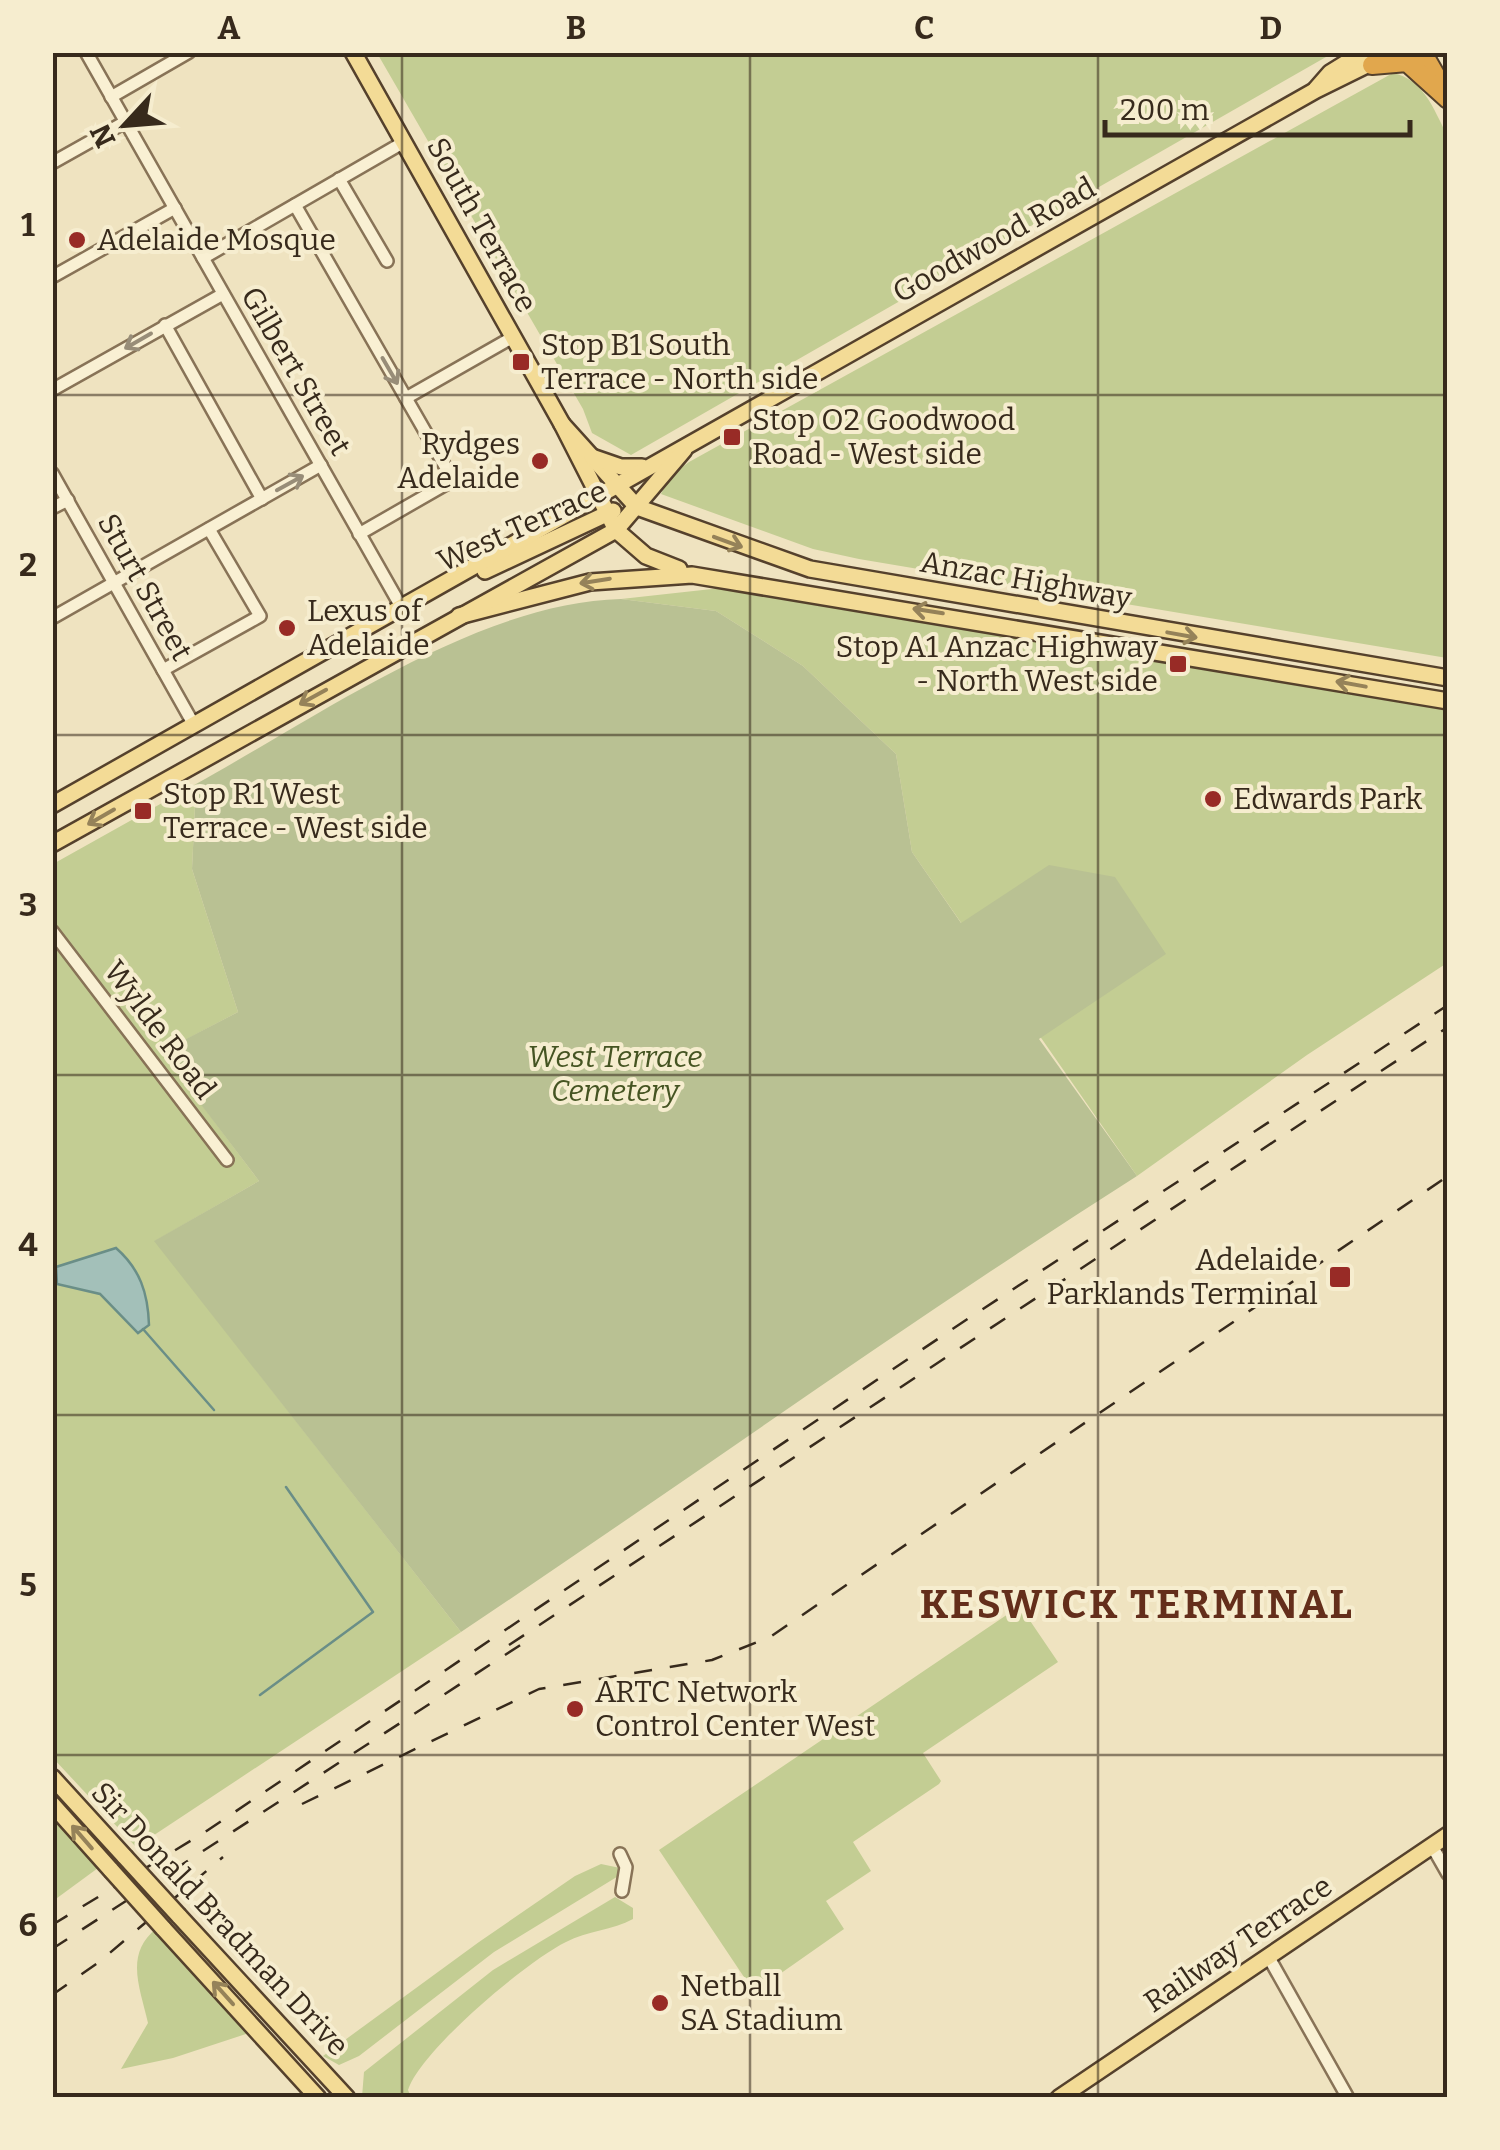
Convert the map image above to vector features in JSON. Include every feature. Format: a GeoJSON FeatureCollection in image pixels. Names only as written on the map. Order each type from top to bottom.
{"type":"FeatureCollection","features":[{"type":"Feature","properties":{"kind":"highway"},"geometry":{"type":"LineString","coordinates":[[1422,52],[1448,97]]}},
{"type":"Feature","properties":{"kind":"highway"},"geometry":{"type":"LineString","coordinates":[[1361,57],[1407,62],[1448,97]]}},
{"type":"Feature","properties":{"kind":"main road","name":"South Terrace"},"geometry":{"type":"LineString","coordinates":[[353,52],[562,424],[616,530]]}},
{"type":"Feature","properties":{"kind":"main road","name":"Goodwood Road"},"geometry":{"type":"LineString","coordinates":[[596,494],[1316,90],[1361,57],[1393,52]]}},
{"type":"Feature","properties":{"kind":"main road","name":"South Terrace"},"geometry":{"type":"LineString","coordinates":[[562,424],[613,484]]}},
{"type":"Feature","properties":{"kind":"main road","name":"Goodwood Road"},"geometry":{"type":"LineString","coordinates":[[637,507],[698,436]]}},
{"type":"Feature","properties":{"kind":"main road"},"geometry":{"type":"LineString","coordinates":[[592,457],[622,467],[642,467]]}},
{"type":"Feature","properties":{"kind":"main road","name":"Anzac Highway"},"geometry":{"type":"LineString","coordinates":[[613,484],[637,507],[770,557],[835,575],[1448,678]]}},
{"type":"Feature","properties":{"kind":"main road","name":"West Terrace"},"geometry":{"type":"LineString","coordinates":[[52,805],[403,610],[596,494]]}},
{"type":"Feature","properties":{"kind":"main road","name":"West Terrace"},"geometry":{"type":"LineString","coordinates":[[403,610],[606,512],[637,507]]}},
{"type":"Feature","properties":{"kind":"main road","name":"West Terrace"},"geometry":{"type":"LineString","coordinates":[[52,844],[616,530],[637,507]]}},
{"type":"Feature","properties":{"kind":"main road"},"geometry":{"type":"LineString","coordinates":[[616,530],[646,556],[692,574]]}},
{"type":"Feature","properties":{"kind":"main road","name":"West Terrace"},"geometry":{"type":"LineString","coordinates":[[459,616],[590,582],[692,574]]}},
{"type":"Feature","properties":{"kind":"main road","name":"Anzac Highway"},"geometry":{"type":"LineString","coordinates":[[692,574],[1448,701]]}},
{"type":"Feature","properties":{"kind":"main road"},"geometry":{"type":"LineString","coordinates":[[1404,693],[1407,672]]}},
{"type":"Feature","properties":{"kind":"main road"},"geometry":{"type":"LineString","coordinates":[[194,724],[211,754]]}},
{"type":"Feature","properties":{"kind":"main road","name":"Sir Donald Bradman Drive"},"geometry":{"type":"LineString","coordinates":[[52,1777],[348,2098]]}},
{"type":"Feature","properties":{"kind":"main road","name":"Sir Donald Bradman Drive"},"geometry":{"type":"LineString","coordinates":[[52,1804],[318,2098]]}},
{"type":"Feature","properties":{"kind":"main road","name":"Railway Terrace"},"geometry":{"type":"LineString","coordinates":[[1059,2098],[1448,1835]]}},
{"type":"Feature","properties":{"kind":"street","name":"Gilbert Street"},"geometry":{"type":"LineString","coordinates":[[86,52],[403,610]]}},
{"type":"Feature","properties":{"kind":"street"},"geometry":{"type":"LineString","coordinates":[[111,96],[189,52]]}},
{"type":"Feature","properties":{"kind":"street"},"geometry":{"type":"LineString","coordinates":[[52,163],[125,122]]}},
{"type":"Feature","properties":{"kind":"street"},"geometry":{"type":"LineString","coordinates":[[203,258],[404,142]]}},
{"type":"Feature","properties":{"kind":"street"},"geometry":{"type":"LineString","coordinates":[[340,179],[388,262]]}},
{"type":"Feature","properties":{"kind":"street"},"geometry":{"type":"LineString","coordinates":[[295,205],[453,480],[360,534]]}},
{"type":"Feature","properties":{"kind":"street"},"geometry":{"type":"LineString","coordinates":[[52,277],[174,208]]}},
{"type":"Feature","properties":{"kind":"street"},"geometry":{"type":"LineString","coordinates":[[52,390],[223,294]]}},
{"type":"Feature","properties":{"kind":"street"},"geometry":{"type":"LineString","coordinates":[[165,325],[262,498]]}},
{"type":"Feature","properties":{"kind":"street"},"geometry":{"type":"LineString","coordinates":[[406,398],[514,337]]}},
{"type":"Feature","properties":{"kind":"street"},"geometry":{"type":"LineString","coordinates":[[52,618],[320,466]]}},
{"type":"Feature","properties":{"kind":"street","name":"Sturt Street"},"geometry":{"type":"LineString","coordinates":[[52,473],[194,724]]}},
{"type":"Feature","properties":{"kind":"street"},"geometry":{"type":"LineString","coordinates":[[52,508],[68,500]]}},
{"type":"Feature","properties":{"kind":"street"},"geometry":{"type":"LineString","coordinates":[[163,670],[260,616],[209,529]]}},
{"type":"Feature","properties":{"kind":"street","name":"Wylde Road"},"geometry":{"type":"LineString","coordinates":[[52,930],[227,1160]]}},
{"type":"Feature","properties":{"kind":"street"},"geometry":{"type":"LineString","coordinates":[[1432,1846],[1448,1874]]}},
{"type":"Feature","properties":{"kind":"street"},"geometry":{"type":"LineString","coordinates":[[620,1854],[626,1867],[622,1891]]}},
{"type":"Feature","properties":{"kind":"street"},"geometry":{"type":"LineString","coordinates":[[1268,1956],[1348,2098]]}},
{"type":"Feature","properties":{"kind":"green space"},"geometry":{"type":"Polygon","coordinates":[[[377,53],[1333,53],[631,455],[592,433],[583,409],[377,53]]]}},
{"type":"Feature","properties":{"kind":"green space"},"geometry":{"type":"Polygon","coordinates":[[[1393,73],[1420,89],[1447,135],[1447,658],[859,559],[813,549],[661,494],[670,476],[689,462],[1393,73]]]}},
{"type":"Feature","properties":{"kind":"green space"},"geometry":{"type":"Polygon","coordinates":[[[730,587],[1447,707],[1447,963],[1307,1055],[1137,1176],[912,852],[896,754],[803,666],[716,611],[621,599],[730,587]]]}},
{"type":"Feature","properties":{"kind":"green space","name":"West Terrace Cemetery"},"geometry":{"type":"Polygon","coordinates":[[[621,599],[716,611],[803,666],[896,754],[912,852],[961,923],[1049,865],[1115,877],[1166,954],[1039,1039],[1137,1176],[461,1632],[154,1241],[259,1181],[161,1052],[238,1012],[192,869],[196,784],[347,696],[457,641],[567,605],[621,599]]]}},
{"type":"Feature","properties":{"kind":"green space"},"geometry":{"type":"Polygon","coordinates":[[[196,784],[192,869],[238,1012],[162,1052],[259,1181],[155,1241],[461,1632],[136,1847],[53,1758],[53,864],[196,784]]]}},
{"type":"Feature","properties":{"kind":"green space"},"geometry":{"type":"Polygon","coordinates":[[[1020,1606],[1058,1662],[923,1753],[941,1781],[853,1842],[871,1871],[826,1901],[844,1929],[754,1992],[659,1850],[1020,1606]]]}},
{"type":"Feature","properties":{"kind":"green space"},"geometry":{"type":"Polygon","coordinates":[[[52,1818],[98,1868],[53,1901],[52,1901],[52,1818]]]}},
{"type":"Feature","properties":{"kind":"green space"},"geometry":{"type":"Polygon","coordinates":[[[601,1864],[620,1868],[620,1875],[494,1952],[359,2056],[339,2065],[323,2056],[479,1942],[575,1876],[601,1864]]]}},
{"type":"Feature","properties":{"kind":"green space"},"geometry":{"type":"Polygon","coordinates":[[[615,1897],[633,1908],[633,1919],[566,1942],[502,1987],[433,2053],[408,2090],[411,2097],[362,2097],[364,2072],[493,1970],[615,1897]]]}},
{"type":"Feature","properties":{"kind":"green space"},"geometry":{"type":"Polygon","coordinates":[[[157,1928],[252,2032],[173,2058],[121,2069],[148,2023],[138,1960],[147,1938],[157,1928]]]}},
{"type":"Feature","properties":{"kind":"water"},"geometry":{"type":"Polygon","coordinates":[[[116,1248],[137,1273],[147,1302],[149,1325],[138,1333],[100,1294],[57,1284],[56,1267],[116,1248]]]}},
{"type":"Feature","properties":{"kind":"waterway"},"geometry":{"type":"LineString","coordinates":[[143,1329],[214,1410]]}},
{"type":"Feature","properties":{"kind":"waterway"},"geometry":{"type":"LineString","coordinates":[[260,1695],[373,1612],[286,1487]]}},
{"type":"Feature","properties":{"kind":"railway"},"geometry":{"type":"LineString","coordinates":[[52,1925],[205,1832],[963,1322],[1448,1005]]}},
{"type":"Feature","properties":{"kind":"railway"},"geometry":{"type":"LineString","coordinates":[[509,1645],[1448,1027]]}},
{"type":"Feature","properties":{"kind":"railway"},"geometry":{"type":"LineString","coordinates":[[302,1804],[539,1689],[712,1660],[770,1637],[1448,1176]]}},
{"type":"Feature","properties":{"kind":"railway"},"geometry":{"type":"LineString","coordinates":[[52,1949],[525,1642]]}},
{"type":"Feature","properties":{"kind":"railway"},"geometry":{"type":"LineString","coordinates":[[52,1995],[99,1962],[223,1857]]}},
{"type":"Feature","properties":{"kind":"place","name":"Adelaide Mosque"},"geometry":{"type":"Point","coordinates":[77,240]}},
{"type":"Feature","properties":{"kind":"place","name":"Stop B1 South Terrace - North side"},"geometry":{"type":"Point","coordinates":[521,362]}},
{"type":"Feature","properties":{"kind":"place","name":"Stop O2 Goodwood Road - West side"},"geometry":{"type":"Point","coordinates":[732,437]}},
{"type":"Feature","properties":{"kind":"place","name":"Rydges Adelaide"},"geometry":{"type":"Point","coordinates":[540,461]}},
{"type":"Feature","properties":{"kind":"place","name":"Lexus of Adelaide"},"geometry":{"type":"Point","coordinates":[287,628]}},
{"type":"Feature","properties":{"kind":"place","name":"Stop A1 Anzac Highway - North West side"},"geometry":{"type":"Point","coordinates":[1178,664]}},
{"type":"Feature","properties":{"kind":"place","name":"Edwards Park"},"geometry":{"type":"Point","coordinates":[1213,799]}},
{"type":"Feature","properties":{"kind":"place","name":"Stop R1 West Terrace - West side"},"geometry":{"type":"Point","coordinates":[143,811]}},
{"type":"Feature","properties":{"kind":"place","name":"Adelaide Parklands Terminal"},"geometry":{"type":"Point","coordinates":[1340,1277]}},
{"type":"Feature","properties":{"kind":"place","name":"ARTC Network Control Center West"},"geometry":{"type":"Point","coordinates":[575,1709]}},
{"type":"Feature","properties":{"kind":"place","name":"Netball SA Stadium"},"geometry":{"type":"Point","coordinates":[660,2003]}},
{"type":"Feature","properties":{"kind":"district","name":"KESWICK TERMINAL"},"geometry":{"type":"Point","coordinates":[1137,1605]}}]}
